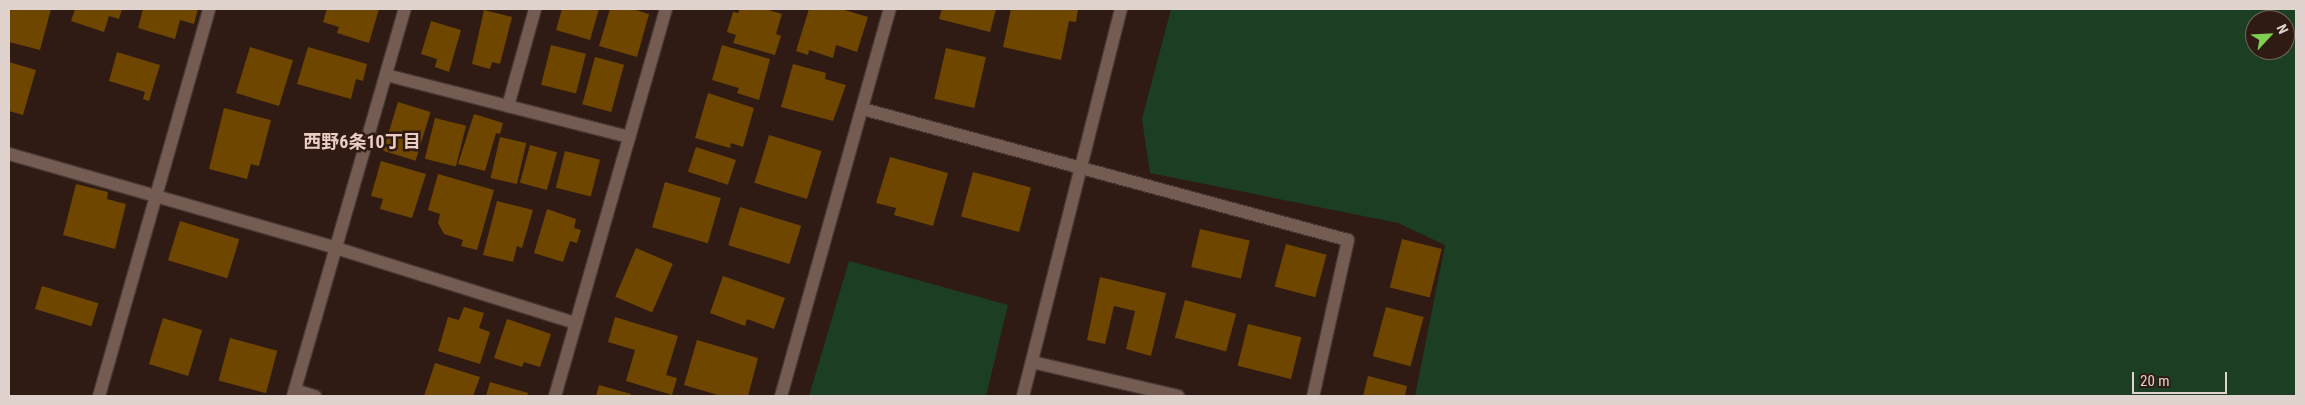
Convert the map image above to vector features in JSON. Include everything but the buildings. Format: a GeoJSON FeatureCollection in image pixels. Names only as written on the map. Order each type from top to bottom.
{"type":"FeatureCollection","features":[{"type":"Feature","properties":{"kind":"street"},"geometry":{"type":"LineString","coordinates":[[99,396],[209,9]]}},
{"type":"Feature","properties":{"kind":"street"},"geometry":{"type":"LineString","coordinates":[[315,396],[294,393],[405,9]]}},
{"type":"Feature","properties":{"kind":"street"},"geometry":{"type":"LineString","coordinates":[[508,106],[535,9]]}},
{"type":"Feature","properties":{"kind":"street"},"geometry":{"type":"LineString","coordinates":[[555,396],[666,9]]}},
{"type":"Feature","properties":{"kind":"street"},"geometry":{"type":"LineString","coordinates":[[781,396],[890,9]]}},
{"type":"Feature","properties":{"kind":"street"},"geometry":{"type":"LineString","coordinates":[[1023,396],[1121,9]]}},
{"type":"Feature","properties":{"kind":"street"},"geometry":{"type":"LineString","coordinates":[[386,75],[629,137]]}},
{"type":"Feature","properties":{"kind":"street"},"geometry":{"type":"LineString","coordinates":[[862,109],[1348,240],[1313,396]]}},
{"type":"Feature","properties":{"kind":"street"},"geometry":{"type":"LineString","coordinates":[[9,154],[336,248],[576,323]]}},
{"type":"Feature","properties":{"kind":"street"},"geometry":{"type":"LineString","coordinates":[[1032,362],[1178,396]]}},
{"type":"Feature","properties":{"kind":"green space"},"geometry":{"type":"Polygon","coordinates":[[[1171,9],[2296,9],[2296,396],[1415,396],[1445,245],[1398,223],[1150,173],[1142,119],[1171,9]]]}},
{"type":"Feature","properties":{"kind":"green space"},"geometry":{"type":"Polygon","coordinates":[[[849,261],[1008,305],[986,396],[809,396],[849,261]]]}},
{"type":"Feature","properties":{"kind":"district","name":"西野6条10丁目"},"geometry":{"type":"Point","coordinates":[362,142]}}]}
